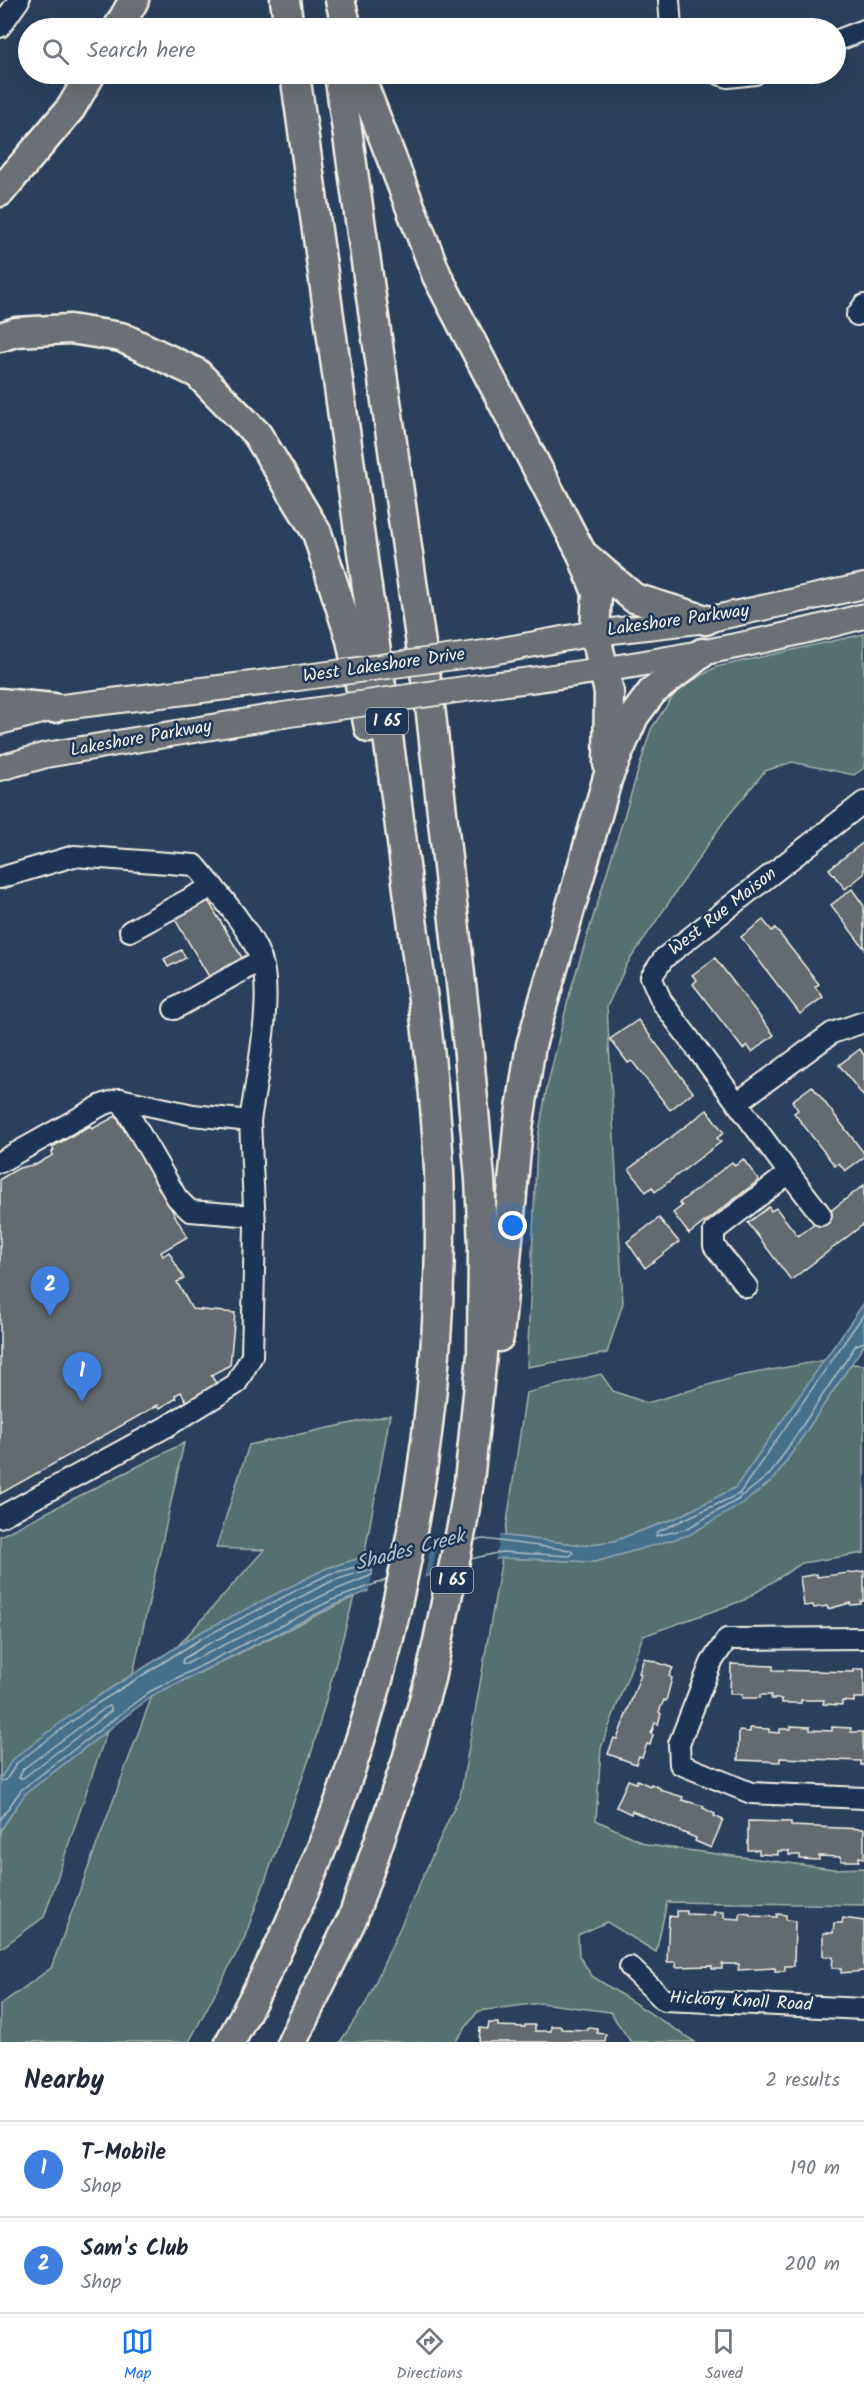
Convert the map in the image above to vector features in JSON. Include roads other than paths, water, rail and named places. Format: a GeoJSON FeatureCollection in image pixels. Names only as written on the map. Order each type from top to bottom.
{"type":"FeatureCollection","features":[{"type":"Feature","properties":{"kind":"highway"},"geometry":{"type":"LineString","coordinates":[[124,18],[134,0]]}},
{"type":"Feature","properties":{"kind":"highway"},"geometry":{"type":"LineString","coordinates":[[285,0],[288,18]]}},
{"type":"Feature","properties":{"kind":"highway"},"geometry":{"type":"LineString","coordinates":[[329,0],[332,18]]}},
{"type":"Feature","properties":{"kind":"highway"},"geometry":{"type":"LineString","coordinates":[[340,0],[344,18]]}},
{"type":"Feature","properties":{"kind":"highway"},"geometry":{"type":"LineString","coordinates":[[0,192],[70,108],[85,84]]}},
{"type":"Feature","properties":{"kind":"highway","name":"I 65"},"geometry":{"type":"LineString","coordinates":[[230,2042],[259,1987],[323,1845],[370,1708],[404,1573],[428,1431],[434,1371],[439,1271],[438,1157],[432,1075],[387,724],[296,84]]}},
{"type":"Feature","properties":{"kind":"highway","name":"I 65"},"geometry":{"type":"LineString","coordinates":[[292,2042],[353,1917],[406,1762],[430,1679],[451,1589],[469,1482],[478,1393],[490,1350],[480,1179],[465,1019],[431,714],[340,84]]}},
{"type":"Feature","properties":{"kind":"highway"},"geometry":{"type":"LineString","coordinates":[[363,84],[437,276],[580,552],[597,593],[595,633],[609,692],[608,777]]}},
{"type":"Feature","properties":{"kind":"highway"},"geometry":{"type":"LineString","coordinates":[[0,337],[16,332],[70,329],[121,337],[197,373],[257,434],[317,533],[351,640],[411,909]]}},
{"type":"Feature","properties":{"kind":"highway"},"geometry":{"type":"LineString","coordinates":[[580,552],[634,598],[706,620]]}},
{"type":"Feature","properties":{"kind":"highway"},"geometry":{"type":"LineString","coordinates":[[490,1350],[518,1128],[531,1045],[608,777],[634,717],[652,692],[702,653]]}},
{"type":"Feature","properties":{"kind":"highway"},"geometry":{"type":"LineString","coordinates":[[0,703],[54,708]]}},
{"type":"Feature","properties":{"kind":"main road","name":"Lakeshore Parkway"},"geometry":{"type":"LineString","coordinates":[[491,652],[595,633],[706,620],[864,586]]}},
{"type":"Feature","properties":{"kind":"main road","name":"Lakeshore Parkway"},"geometry":{"type":"LineString","coordinates":[[499,684],[604,671],[702,653],[786,637],[864,616]]}},
{"type":"Feature","properties":{"kind":"main road","name":"West Lakeshore Drive"},"geometry":{"type":"LineString","coordinates":[[276,681],[491,652]]}},
{"type":"Feature","properties":{"kind":"main road","name":"Lakeshore Parkway"},"geometry":{"type":"LineString","coordinates":[[0,722],[54,708],[276,681]]}},
{"type":"Feature","properties":{"kind":"main road","name":"West Lakeshore Drive"},"geometry":{"type":"LineString","coordinates":[[283,715],[499,684]]}},
{"type":"Feature","properties":{"kind":"main road","name":"Lakeshore Parkway"},"geometry":{"type":"LineString","coordinates":[[0,768],[46,755],[283,715]]}},
{"type":"Feature","properties":{"kind":"street"},"geometry":{"type":"LineString","coordinates":[[0,27],[19,0]]}},
{"type":"Feature","properties":{"kind":"street"},"geometry":{"type":"LineString","coordinates":[[669,0],[670,18]]}},
{"type":"Feature","properties":{"kind":"street"},"geometry":{"type":"LineString","coordinates":[[846,37],[864,30]]}},
{"type":"Feature","properties":{"kind":"street","name":"West Rue Maison"},"geometry":{"type":"LineString","coordinates":[[821,1215],[662,1002],[651,977],[664,958],[864,802]]}},
{"type":"Feature","properties":{"kind":"street"},"geometry":{"type":"LineString","coordinates":[[0,878],[74,856],[195,865],[213,886],[251,940],[261,960],[266,982],[263,1025],[250,1120],[254,1216],[252,1356],[236,1384],[166,1427],[0,1517]]}},
{"type":"Feature","properties":{"kind":"street"},"geometry":{"type":"LineString","coordinates":[[130,932],[213,886]]}},
{"type":"Feature","properties":{"kind":"street"},"geometry":{"type":"LineString","coordinates":[[174,1009],[261,960]]}},
{"type":"Feature","properties":{"kind":"street"},"geometry":{"type":"LineString","coordinates":[[738,1102],[832,1034],[864,1022]]}},
{"type":"Feature","properties":{"kind":"street"},"geometry":{"type":"LineString","coordinates":[[0,1162],[102,1105],[120,1099],[193,1115],[250,1120]]}},
{"type":"Feature","properties":{"kind":"street"},"geometry":{"type":"LineString","coordinates":[[120,1099],[177,1198],[190,1211],[254,1216]]}},
{"type":"Feature","properties":{"kind":"street"},"geometry":{"type":"LineString","coordinates":[[747,1287],[714,1246],[714,1231],[789,1173]]}},
{"type":"Feature","properties":{"kind":"street"},"geometry":{"type":"LineString","coordinates":[[864,1638],[728,1639],[711,1663],[679,1744],[680,1764],[751,1793],[864,1797]]}},
{"type":"Feature","properties":{"kind":"street","name":"Hickory Knoll Road"},"geometry":{"type":"LineString","coordinates":[[630,1967],[664,2000],[864,2009]]}},
{"type":"Feature","properties":{"kind":"water","name":"Shades Creek"},"geometry":{"type":"Polygon","coordinates":[[[864,1303],[864,1345],[775,1478],[742,1504],[689,1535],[595,1562],[502,1558],[376,1588],[334,1605],[152,1696],[25,1794],[0,1831],[0,1779],[12,1760],[84,1705],[199,1633],[327,1568],[364,1557],[483,1533],[583,1545],[614,1541],[676,1518],[735,1488],[864,1303]]]}},
{"type":"Feature","properties":{"kind":"place","name":"Sam's Club"},"geometry":{"type":"Point","coordinates":[50,1316]}},
{"type":"Feature","properties":{"kind":"place","name":"T-Mobile"},"geometry":{"type":"Point","coordinates":[82,1402]}}]}
